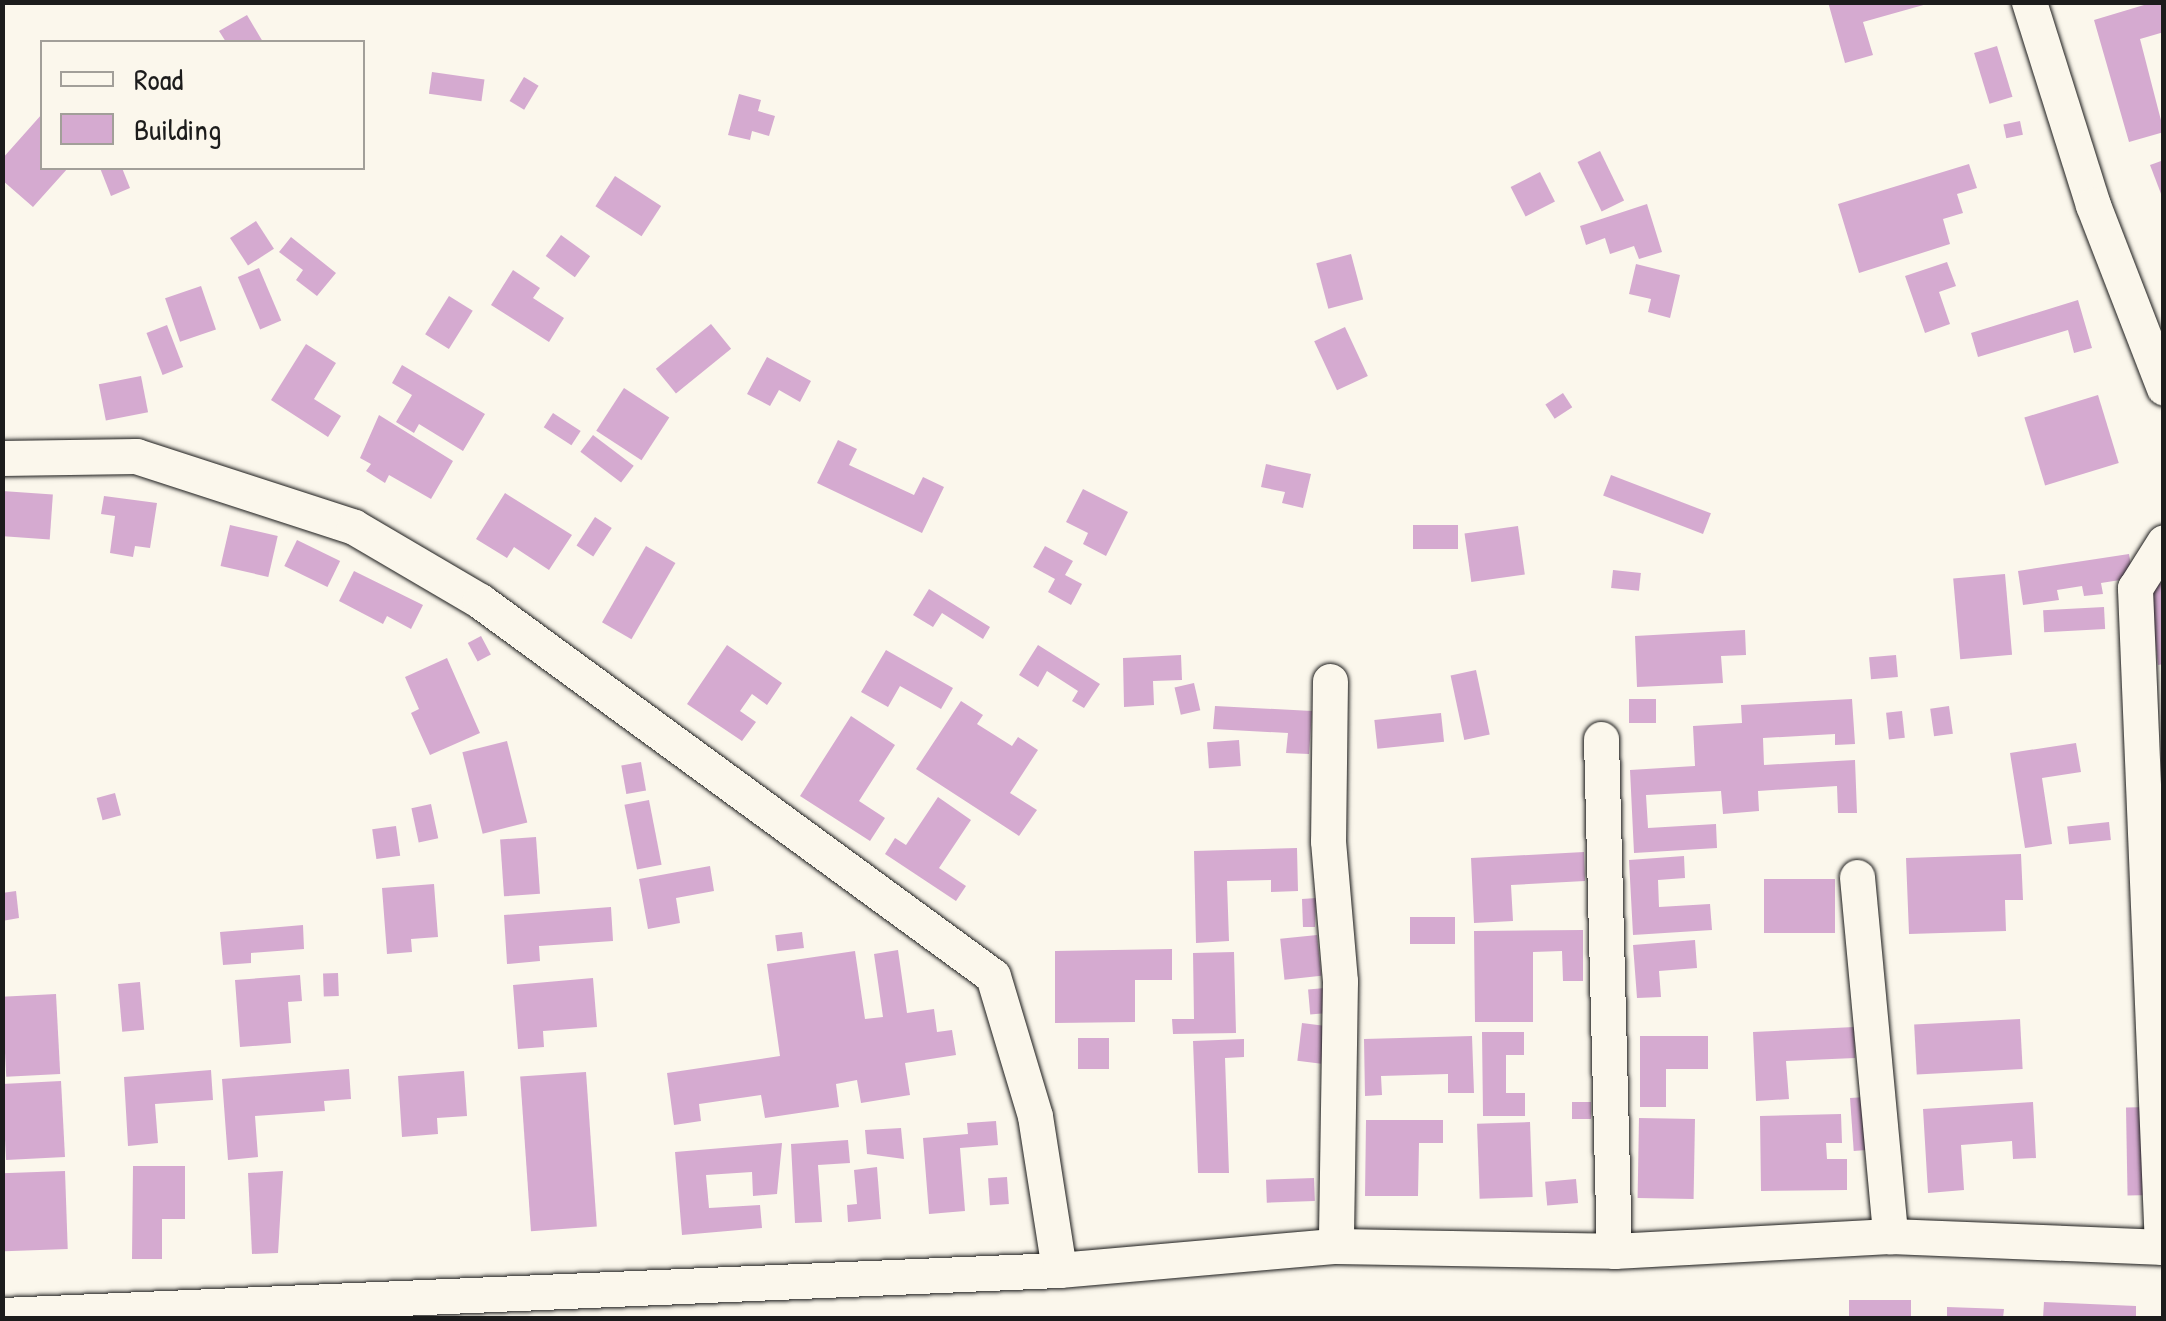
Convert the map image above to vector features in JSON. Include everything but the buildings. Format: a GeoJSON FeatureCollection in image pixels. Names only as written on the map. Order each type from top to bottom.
{"type":"FeatureCollection","features":[{"type":"Feature","properties":{"kind":"street"},"geometry":{"type":"LineString","coordinates":[[2029,2],[2092,204],[2164,388]]}},
{"type":"Feature","properties":{"kind":"street"},"geometry":{"type":"LineString","coordinates":[[2,458],[136,456],[354,528],[480,601],[993,976],[1035,1116],[1059,1270]]}},
{"type":"Feature","properties":{"kind":"street"},"geometry":{"type":"LineString","coordinates":[[2,1315],[1059,1270],[1336,1246],[1614,1251],[1890,1236],[2163,1247],[2135,588],[2164,542]]}},
{"type":"Feature","properties":{"kind":"street"},"geometry":{"type":"LineString","coordinates":[[1330,681],[1328,841],[1340,980],[1336,1246]]}},
{"type":"Feature","properties":{"kind":"street"},"geometry":{"type":"LineString","coordinates":[[1601,739],[1614,1251]]}},
{"type":"Feature","properties":{"kind":"street"},"geometry":{"type":"LineString","coordinates":[[1857,877],[1890,1236]]}}]}
